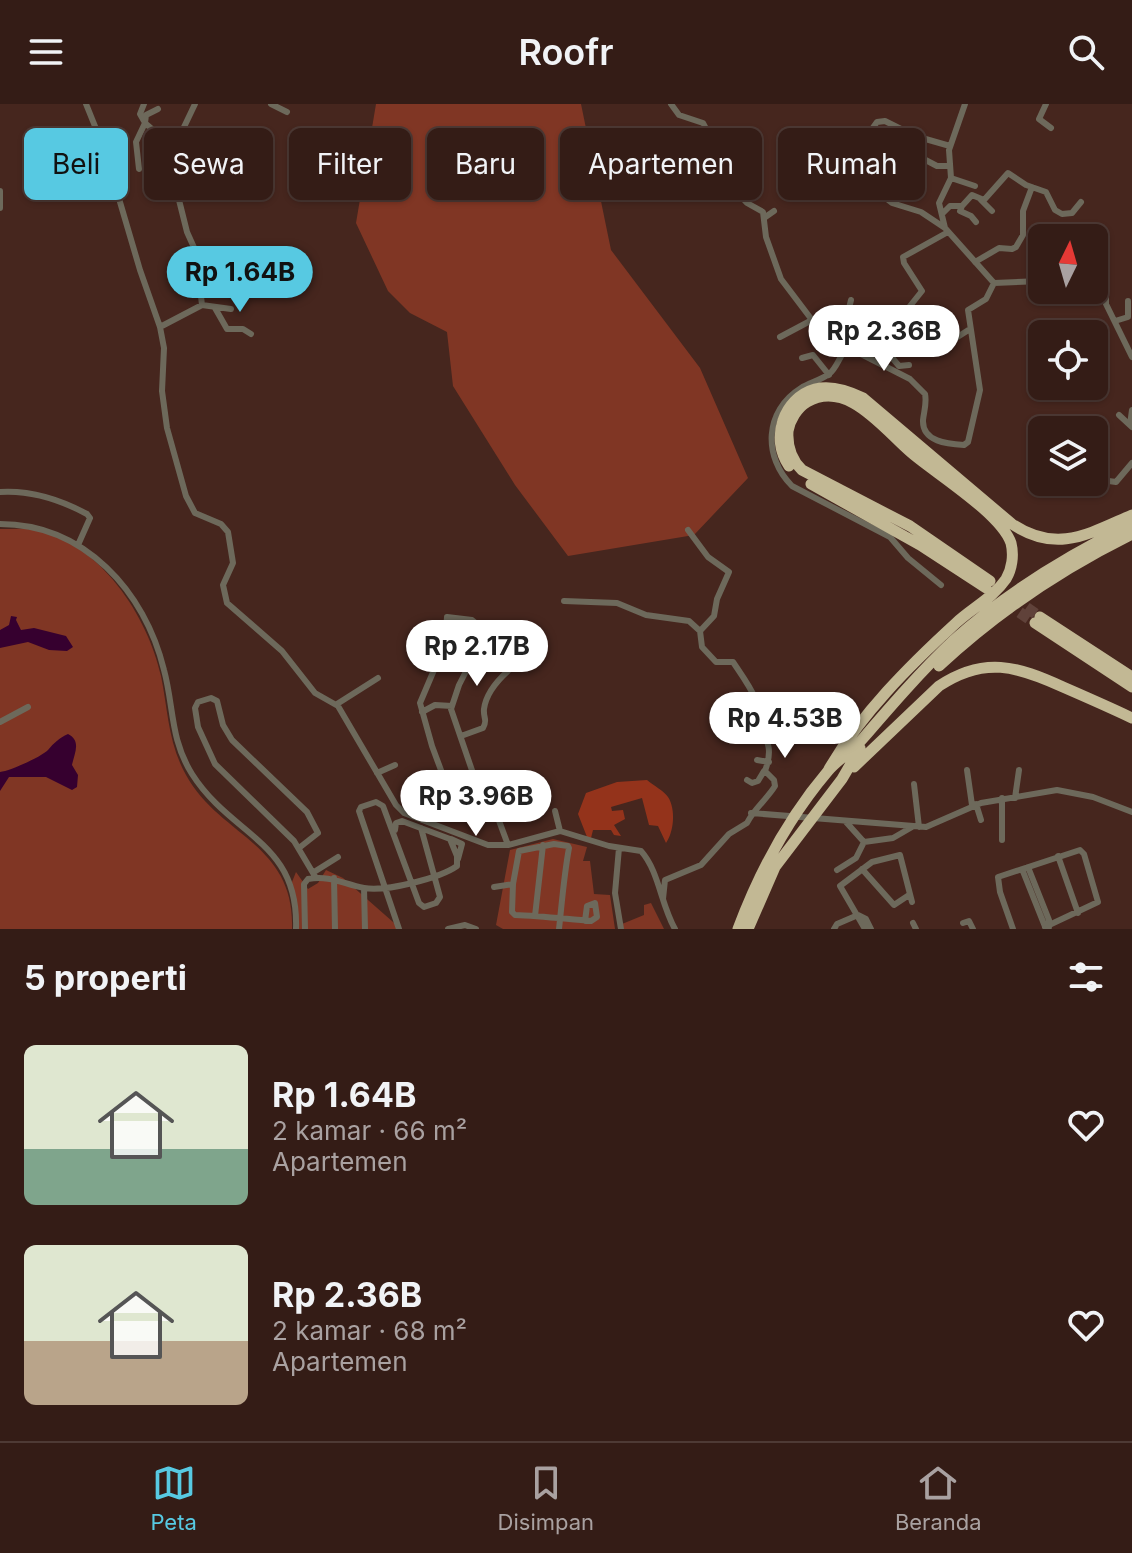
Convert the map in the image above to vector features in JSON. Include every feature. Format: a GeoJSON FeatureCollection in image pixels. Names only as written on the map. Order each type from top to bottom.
{"type":"FeatureCollection","features":[{"type":"Feature","properties":{"kind":"highway"},"geometry":{"type":"LineString","coordinates":[[842,779],[858,750],[901,691],[966,628],[1007,576],[1012,552],[1005,531],[985,511],[851,401],[820,395],[800,407],[789,426],[788,439],[795,463],[802,470],[910,526],[988,585],[796,474],[786,461],[779,442],[783,421],[795,401],[812,390],[823,388],[850,391],[863,398],[1012,524],[1033,536],[1049,540],[1071,539],[1132,515]]}},
{"type":"Feature","properties":{"kind":"highway"},"geometry":{"type":"LineString","coordinates":[[738,929],[763,868],[846,739],[966,628],[1028,584],[1132,524]]}},
{"type":"Feature","properties":{"kind":"highway"},"geometry":{"type":"LineString","coordinates":[[966,628],[1132,534]]}},
{"type":"Feature","properties":{"kind":"highway"},"geometry":{"type":"LineString","coordinates":[[1132,677],[1038,620],[1132,687]]}},
{"type":"Feature","properties":{"kind":"highway"},"geometry":{"type":"LineString","coordinates":[[748,929],[775,867],[842,779],[915,707],[955,676],[980,667],[1019,669],[1132,718]]}},
{"type":"Feature","properties":{"kind":"street"},"geometry":{"type":"LineString","coordinates":[[86,104],[105,151],[160,327],[164,348],[162,391],[167,428],[186,496],[195,513],[223,525],[228,532],[233,563],[223,585],[225,600],[250,626],[282,651],[315,693],[337,704],[401,811],[485,844],[508,845],[560,831],[644,853],[675,929]]}},
{"type":"Feature","properties":{"kind":"street"},"geometry":{"type":"LineString","coordinates":[[144,104],[140,114],[152,128]]}},
{"type":"Feature","properties":{"kind":"street"},"geometry":{"type":"LineString","coordinates":[[184,128],[195,104]]}},
{"type":"Feature","properties":{"kind":"street"},"geometry":{"type":"LineString","coordinates":[[271,104],[287,112]]}},
{"type":"Feature","properties":{"kind":"street"},"geometry":{"type":"LineString","coordinates":[[671,104],[679,115],[703,123],[705,128]]}},
{"type":"Feature","properties":{"kind":"street"},"geometry":{"type":"LineString","coordinates":[[947,230],[939,200],[951,178],[950,146],[965,104]]}},
{"type":"Feature","properties":{"kind":"street"},"geometry":{"type":"LineString","coordinates":[[1046,104],[1039,119],[1051,128]]}},
{"type":"Feature","properties":{"kind":"street"},"geometry":{"type":"LineString","coordinates":[[139,169],[136,142],[148,114],[158,109]]}},
{"type":"Feature","properties":{"kind":"street"},"geometry":{"type":"LineString","coordinates":[[873,128],[882,121],[898,128]]}},
{"type":"Feature","properties":{"kind":"street"},"geometry":{"type":"LineString","coordinates":[[925,140],[950,146]]}},
{"type":"Feature","properties":{"kind":"street"},"geometry":{"type":"LineString","coordinates":[[925,160],[938,167],[950,166]]}},
{"type":"Feature","properties":{"kind":"street"},"geometry":{"type":"LineString","coordinates":[[981,200],[986,199],[1007,174],[1048,194],[1055,210],[1062,214],[1072,213],[1081,202]]}},
{"type":"Feature","properties":{"kind":"street"},"geometry":{"type":"LineString","coordinates":[[951,178],[975,186]]}},
{"type":"Feature","properties":{"kind":"street"},"geometry":{"type":"LineString","coordinates":[[975,262],[999,248],[1016,247],[1023,235],[1023,211],[1032,187]]}},
{"type":"Feature","properties":{"kind":"street"},"geometry":{"type":"LineString","coordinates":[[0,191],[0,208]]}},
{"type":"Feature","properties":{"kind":"street"},"geometry":{"type":"LineString","coordinates":[[976,222],[960,211],[972,195],[992,211]]}},
{"type":"Feature","properties":{"kind":"street"},"geometry":{"type":"LineString","coordinates":[[180,200],[187,232],[196,252],[202,305]]}},
{"type":"Feature","properties":{"kind":"street"},"geometry":{"type":"LineString","coordinates":[[744,200],[760,209],[770,254],[781,279],[812,320],[843,353]]}},
{"type":"Feature","properties":{"kind":"street"},"geometry":{"type":"LineString","coordinates":[[888,200],[921,212],[947,230],[994,283]]}},
{"type":"Feature","properties":{"kind":"street"},"geometry":{"type":"LineString","coordinates":[[942,214],[950,206],[962,206]]}},
{"type":"Feature","properties":{"kind":"street"},"geometry":{"type":"LineString","coordinates":[[764,218],[774,211]]}},
{"type":"Feature","properties":{"kind":"street"},"geometry":{"type":"LineString","coordinates":[[851,300],[845,326],[848,336],[874,336],[901,326],[906,311],[922,291],[903,257],[947,230]]}},
{"type":"Feature","properties":{"kind":"street"},"geometry":{"type":"LineString","coordinates":[[994,283],[1028,282]]}},
{"type":"Feature","properties":{"kind":"street"},"geometry":{"type":"LineString","coordinates":[[843,353],[857,352],[910,379],[925,394],[923,425],[927,435],[936,440],[964,445],[968,442],[980,390],[968,310],[986,299],[994,283]]}},
{"type":"Feature","properties":{"kind":"street"},"geometry":{"type":"LineString","coordinates":[[1115,321],[1128,317],[1128,301]]}},
{"type":"Feature","properties":{"kind":"street"},"geometry":{"type":"LineString","coordinates":[[1106,304],[1132,357]]}},
{"type":"Feature","properties":{"kind":"street"},"geometry":{"type":"LineString","coordinates":[[160,327],[202,305],[231,309]]}},
{"type":"Feature","properties":{"kind":"street"},"geometry":{"type":"LineString","coordinates":[[215,308],[227,329],[243,329],[251,334]]}},
{"type":"Feature","properties":{"kind":"street"},"geometry":{"type":"LineString","coordinates":[[780,337],[812,320]]}},
{"type":"Feature","properties":{"kind":"street"},"geometry":{"type":"LineString","coordinates":[[945,345],[970,329]]}},
{"type":"Feature","properties":{"kind":"street"},"geometry":{"type":"LineString","coordinates":[[874,336],[899,366],[909,365]]}},
{"type":"Feature","properties":{"kind":"street"},"geometry":{"type":"LineString","coordinates":[[857,352],[858,338]]}},
{"type":"Feature","properties":{"kind":"street"},"geometry":{"type":"LineString","coordinates":[[843,353],[829,375],[799,389],[775,417],[770,446],[781,475],[804,493],[890,537],[918,567],[941,585]]}},
{"type":"Feature","properties":{"kind":"street"},"geometry":{"type":"LineString","coordinates":[[802,358],[813,355],[829,375]]}},
{"type":"Feature","properties":{"kind":"street"},"geometry":{"type":"LineString","coordinates":[[1131,426],[1132,410]]}},
{"type":"Feature","properties":{"kind":"street"},"geometry":{"type":"LineString","coordinates":[[1119,415],[1131,426]]}},
{"type":"Feature","properties":{"kind":"street"},"geometry":{"type":"LineString","coordinates":[[1108,481],[1116,482],[1132,463]]}},
{"type":"Feature","properties":{"kind":"street"},"geometry":{"type":"LineString","coordinates":[[0,492],[47,497],[87,514],[90,522],[78,545]]}},
{"type":"Feature","properties":{"kind":"street"},"geometry":{"type":"LineString","coordinates":[[0,524],[39,527],[78,545],[104,564],[134,602],[163,666],[170,717],[185,761],[206,792],[271,852],[284,869],[295,896],[296,929]]}},
{"type":"Feature","properties":{"kind":"street"},"geometry":{"type":"LineString","coordinates":[[688,530],[708,557],[729,572],[717,599],[714,616],[700,631]]}},
{"type":"Feature","properties":{"kind":"street"},"geometry":{"type":"LineString","coordinates":[[564,601],[617,603],[651,616],[689,621],[700,631],[702,647],[707,655],[718,663],[733,662],[758,706],[757,714],[766,735],[769,762],[758,781],[752,783],[747,780]]}},
{"type":"Feature","properties":{"kind":"street"},"geometry":{"type":"LineString","coordinates":[[477,785],[457,794],[448,789],[422,712],[422,695],[445,644],[446,618],[476,622],[477,648],[452,706],[477,785],[498,818],[508,845]]}},
{"type":"Feature","properties":{"kind":"street"},"geometry":{"type":"LineString","coordinates":[[461,736],[483,728],[486,703],[497,680],[508,671],[503,645],[477,648]]}},
{"type":"Feature","properties":{"kind":"street"},"geometry":{"type":"LineString","coordinates":[[337,704],[378,678]]}},
{"type":"Feature","properties":{"kind":"street"},"geometry":{"type":"LineString","coordinates":[[422,695],[435,705]]}},
{"type":"Feature","properties":{"kind":"street"},"geometry":{"type":"LineString","coordinates":[[758,706],[790,695]]}},
{"type":"Feature","properties":{"kind":"street"},"geometry":{"type":"LineString","coordinates":[[299,848],[318,833],[308,814],[232,740],[223,725],[217,701],[211,698],[198,702],[195,712],[198,727],[215,764],[299,848],[315,875]]}},
{"type":"Feature","properties":{"kind":"street"},"geometry":{"type":"LineString","coordinates":[[422,712],[435,705],[452,706]]}},
{"type":"Feature","properties":{"kind":"street"},"geometry":{"type":"LineString","coordinates":[[0,722],[28,707]]}},
{"type":"Feature","properties":{"kind":"street"},"geometry":{"type":"LineString","coordinates":[[757,760],[769,762]]}},
{"type":"Feature","properties":{"kind":"street"},"geometry":{"type":"LineString","coordinates":[[377,773],[395,765]]}},
{"type":"Feature","properties":{"kind":"street"},"geometry":{"type":"LineString","coordinates":[[747,823],[750,813],[775,788],[774,780],[765,770]]}},
{"type":"Feature","properties":{"kind":"street"},"geometry":{"type":"LineString","coordinates":[[967,770],[974,805],[981,820]]}},
{"type":"Feature","properties":{"kind":"street"},"geometry":{"type":"LineString","coordinates":[[1015,798],[1019,770]]}},
{"type":"Feature","properties":{"kind":"street"},"geometry":{"type":"LineString","coordinates":[[914,784],[915,827]]}},
{"type":"Feature","properties":{"kind":"street"},"geometry":{"type":"LineString","coordinates":[[750,813],[915,827],[934,825],[974,805],[1061,790],[1093,797],[1132,812]]}},
{"type":"Feature","properties":{"kind":"street"},"geometry":{"type":"LineString","coordinates":[[1002,798],[1002,840]]}},
{"type":"Feature","properties":{"kind":"street"},"geometry":{"type":"LineString","coordinates":[[399,929],[360,817],[360,809],[380,802],[395,833],[420,905],[424,907],[436,903],[440,897],[421,828]]}},
{"type":"Feature","properties":{"kind":"street"},"geometry":{"type":"LineString","coordinates":[[555,811],[560,831]]}},
{"type":"Feature","properties":{"kind":"street"},"geometry":{"type":"LineString","coordinates":[[662,902],[665,880],[706,860],[729,834],[764,816]]}},
{"type":"Feature","properties":{"kind":"street"},"geometry":{"type":"LineString","coordinates":[[315,875],[364,888],[385,889],[454,868],[458,859],[450,839],[400,821],[396,823],[395,833]]}},
{"type":"Feature","properties":{"kind":"street"},"geometry":{"type":"LineString","coordinates":[[845,822],[864,842]]}},
{"type":"Feature","properties":{"kind":"street"},"geometry":{"type":"LineString","coordinates":[[864,842],[893,838],[915,827]]}},
{"type":"Feature","properties":{"kind":"street"},"geometry":{"type":"LineString","coordinates":[[837,870],[856,858],[864,842]]}},
{"type":"Feature","properties":{"kind":"street"},"geometry":{"type":"LineString","coordinates":[[559,929],[560,917],[569,848],[564,844],[543,845],[519,851],[512,912],[515,915],[560,917],[585,921]]}},
{"type":"Feature","properties":{"kind":"street"},"geometry":{"type":"LineString","coordinates":[[535,916],[543,845]]}},
{"type":"Feature","properties":{"kind":"street"},"geometry":{"type":"LineString","coordinates":[[619,848],[615,893],[621,929]]}},
{"type":"Feature","properties":{"kind":"street"},"geometry":{"type":"LineString","coordinates":[[1013,929],[998,880],[1001,875],[1076,850],[1083,852],[1098,902],[1047,928],[1025,868]]}},
{"type":"Feature","properties":{"kind":"street"},"geometry":{"type":"LineString","coordinates":[[862,869],[894,905],[910,898],[900,855],[872,862],[862,869],[840,886],[868,929]]}},
{"type":"Feature","properties":{"kind":"street"},"geometry":{"type":"LineString","coordinates":[[1058,856],[1078,913]]}},
{"type":"Feature","properties":{"kind":"street"},"geometry":{"type":"LineString","coordinates":[[305,929],[304,884],[338,857]]}},
{"type":"Feature","properties":{"kind":"street"},"geometry":{"type":"LineString","coordinates":[[334,878],[335,929]]}},
{"type":"Feature","properties":{"kind":"street"},"geometry":{"type":"LineString","coordinates":[[494,887],[513,884]]}},
{"type":"Feature","properties":{"kind":"street"},"geometry":{"type":"LineString","coordinates":[[364,888],[365,929]]}},
{"type":"Feature","properties":{"kind":"street"},"geometry":{"type":"LineString","coordinates":[[834,929],[837,924],[858,915]]}},
{"type":"Feature","properties":{"kind":"street"},"geometry":{"type":"LineString","coordinates":[[963,923],[969,921],[973,929]]}},
{"type":"Feature","properties":{"kind":"street"},"geometry":{"type":"LineString","coordinates":[[448,929],[465,925],[476,929]]}},
{"type":"Feature","properties":{"kind":"shaded area"},"geometry":{"type":"Polygon","coordinates":[[[376,104],[581,104],[586,128],[560,128],[560,200],[601,200],[611,250],[700,368],[748,478],[694,535],[568,556],[515,485],[453,386],[447,332],[410,313],[388,291],[356,223],[360,200],[411,200],[411,128],[372,128],[376,104]]]}},
{"type":"Feature","properties":{"kind":"shaded area"},"geometry":{"type":"Polygon","coordinates":[[[0,529],[32,529],[59,538],[81,550],[118,585],[133,607],[155,653],[172,739],[186,775],[200,796],[268,859],[281,877],[290,900],[292,929],[0,929],[0,529]]]}},
{"type":"Feature","properties":{"kind":"shaded area"},"geometry":{"type":"Polygon","coordinates":[[[11,616],[17,617],[21,630],[34,628],[66,636],[73,647],[67,651],[49,650],[28,642],[0,648],[0,630],[9,625],[11,616]]]}},
{"type":"Feature","properties":{"kind":"shaded area"},"geometry":{"type":"Polygon","coordinates":[[[68,734],[76,744],[72,765],[78,775],[77,787],[72,790],[46,777],[9,777],[0,791],[0,772],[39,756],[68,734]]]}},
{"type":"Feature","properties":{"kind":"shaded area"},"geometry":{"type":"Polygon","coordinates":[[[647,780],[671,802],[673,820],[666,843],[658,826],[649,825],[642,798],[611,807],[612,811],[623,810],[625,819],[614,825],[621,836],[614,835],[611,830],[593,830],[591,838],[587,837],[578,814],[586,793],[617,782],[647,780]]]}},
{"type":"Feature","properties":{"kind":"shaded area"},"geometry":{"type":"Polygon","coordinates":[[[553,839],[587,847],[583,861],[590,861],[594,894],[610,895],[615,929],[503,929],[496,925],[510,850],[553,839]]]}},
{"type":"Feature","properties":{"kind":"shaded area"},"geometry":{"type":"Polygon","coordinates":[[[326,870],[343,878],[401,929],[298,929],[292,882],[296,872],[308,889],[318,883],[326,870]]]}},
{"type":"Feature","properties":{"kind":"shaded area"},"geometry":{"type":"Polygon","coordinates":[[[651,903],[664,929],[623,929],[622,924],[644,915],[644,905],[651,903]]]}},
{"type":"Feature","properties":{"kind":"tunnel"},"geometry":{"type":"LineString","coordinates":[[1013,598],[1040,617]]}},
{"type":"Feature","properties":{"kind":"tunnel"},"geometry":{"type":"LineString","coordinates":[[1006,603],[1035,623]]}}]}
